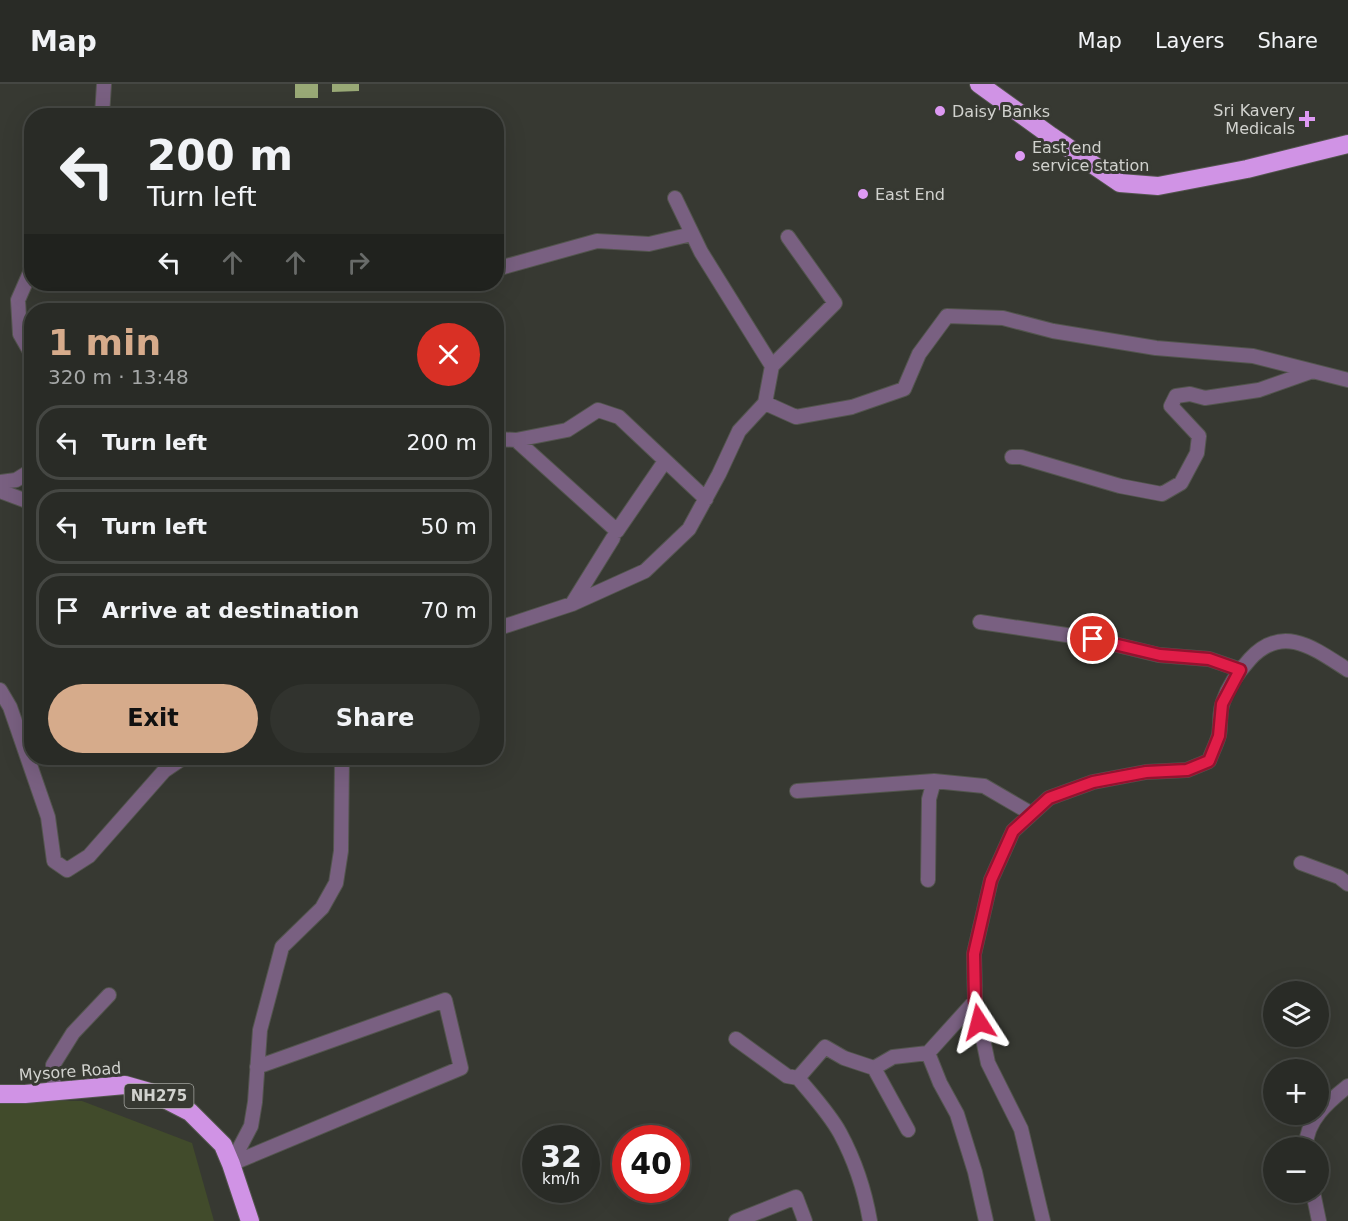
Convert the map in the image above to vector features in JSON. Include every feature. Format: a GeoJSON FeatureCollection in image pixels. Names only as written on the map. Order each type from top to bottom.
{"type":"FeatureCollection","features":[{"type":"Feature","properties":{"kind":"highway"},"geometry":{"type":"LineString","coordinates":[[979,84],[1120,183],[1158,186],[1247,169],[1348,144]]}},
{"type":"Feature","properties":{"kind":"highway","name":"Mysore Road"},"geometry":{"type":"LineString","coordinates":[[0,1094],[125,1085],[153,1093],[190,1112],[223,1145],[250,1221]]}},
{"type":"Feature","properties":{"kind":"street"},"geometry":{"type":"LineString","coordinates":[[102,108],[104,84]]}},
{"type":"Feature","properties":{"kind":"street"},"geometry":{"type":"LineString","coordinates":[[675,198],[700,252],[772,366]]}},
{"type":"Feature","properties":{"kind":"street"},"geometry":{"type":"LineString","coordinates":[[504,267],[597,241],[649,244],[692,234]]}},
{"type":"Feature","properties":{"kind":"street"},"geometry":{"type":"LineString","coordinates":[[504,626],[572,604],[645,571],[689,529],[739,431],[765,403],[772,366],[835,303],[788,237]]}},
{"type":"Feature","properties":{"kind":"street"},"geometry":{"type":"LineString","coordinates":[[24,286],[18,300],[20,334],[24,341]]}},
{"type":"Feature","properties":{"kind":"street"},"geometry":{"type":"LineString","coordinates":[[765,403],[796,417],[852,407],[904,389],[919,354],[947,316],[1003,318],[1053,331],[1156,348],[1252,356],[1348,380]]}},
{"type":"Feature","properties":{"kind":"street"},"geometry":{"type":"LineString","coordinates":[[1012,456],[1120,486],[1162,494],[1181,483],[1197,453],[1199,436],[1171,406],[1176,396],[1190,394],[1205,398],[1258,390],[1313,371]]}},
{"type":"Feature","properties":{"kind":"street"},"geometry":{"type":"LineString","coordinates":[[504,439],[516,440],[567,430],[598,410],[619,417],[706,499]]}},
{"type":"Feature","properties":{"kind":"street"},"geometry":{"type":"LineString","coordinates":[[516,440],[618,531],[665,461]]}},
{"type":"Feature","properties":{"kind":"street"},"geometry":{"type":"LineString","coordinates":[[0,482],[16,480],[24,475]]}},
{"type":"Feature","properties":{"kind":"street"},"geometry":{"type":"LineString","coordinates":[[0,491],[24,500]]}},
{"type":"Feature","properties":{"kind":"street"},"geometry":{"type":"LineString","coordinates":[[572,604],[613,538]]}},
{"type":"Feature","properties":{"kind":"street"},"geometry":{"type":"LineString","coordinates":[[980,622],[1093,639],[1160,655],[1209,659],[1240,670]]}},
{"type":"Feature","properties":{"kind":"street"},"geometry":{"type":"LineString","coordinates":[[1043,1221],[1021,1129],[988,1063],[975,1001],[974,954],[991,880],[1013,831],[1049,798],[1093,782],[1146,772],[1187,770],[1209,761],[1219,736],[1222,704],[1240,670],[1260,649],[1279,640],[1302,643],[1348,670]]}},
{"type":"Feature","properties":{"kind":"street"},"geometry":{"type":"LineString","coordinates":[[0,690],[10,707],[24,748]]}},
{"type":"Feature","properties":{"kind":"street"},"geometry":{"type":"LineString","coordinates":[[30,765],[48,817],[54,861],[67,870],[88,856],[164,771],[173,765]]}},
{"type":"Feature","properties":{"kind":"street"},"geometry":{"type":"LineString","coordinates":[[231,1164],[251,1126],[260,1030],[282,947],[322,908],[336,883],[341,851],[342,765]]}},
{"type":"Feature","properties":{"kind":"street"},"geometry":{"type":"LineString","coordinates":[[797,791],[934,782],[984,786],[1032,814]]}},
{"type":"Feature","properties":{"kind":"street"},"geometry":{"type":"LineString","coordinates":[[928,880],[928,799],[934,782]]}},
{"type":"Feature","properties":{"kind":"street"},"geometry":{"type":"LineString","coordinates":[[1301,863],[1345,876]]}},
{"type":"Feature","properties":{"kind":"street"},"geometry":{"type":"LineString","coordinates":[[54,1091],[53,1065],[73,1033],[109,995]]}},
{"type":"Feature","properties":{"kind":"street"},"geometry":{"type":"LineString","coordinates":[[231,1164],[461,1068],[445,1000],[257,1067]]}},
{"type":"Feature","properties":{"kind":"street"},"geometry":{"type":"LineString","coordinates":[[874,1068],[893,1057],[928,1053],[975,1001]]}},
{"type":"Feature","properties":{"kind":"street"},"geometry":{"type":"LineString","coordinates":[[736,1039],[787,1076],[798,1078],[840,1133],[854,1167],[870,1221]]}},
{"type":"Feature","properties":{"kind":"street"},"geometry":{"type":"LineString","coordinates":[[798,1078],[825,1047],[844,1058],[874,1068],[908,1130]]}},
{"type":"Feature","properties":{"kind":"street"},"geometry":{"type":"LineString","coordinates":[[928,1053],[940,1083],[957,1114],[975,1172],[986,1221]]}},
{"type":"Feature","properties":{"kind":"street"},"geometry":{"type":"LineString","coordinates":[[1306,1137],[1324,1105],[1348,1086]]}},
{"type":"Feature","properties":{"kind":"street"},"geometry":{"type":"LineString","coordinates":[[736,1221],[796,1197],[805,1221]]}},
{"type":"Feature","properties":{"kind":"street"},"geometry":{"type":"LineString","coordinates":[[1315,1203],[1319,1221]]}},
{"type":"Feature","properties":{"kind":"green space"},"geometry":{"type":"Polygon","coordinates":[[[0,1100],[82,1101],[192,1143],[214,1221],[0,1221],[0,1100]]]}},
{"type":"Feature","properties":{"kind":"building"},"geometry":{"type":"Polygon","coordinates":[[[295,84],[318,84],[318,98],[295,98],[295,84]]]}},
{"type":"Feature","properties":{"kind":"building"},"geometry":{"type":"Polygon","coordinates":[[[332,84],[359,84],[359,91],[332,92],[332,84]]]}},
{"type":"Feature","properties":{"kind":"place","name":"Daisy Banks"},"geometry":{"type":"Point","coordinates":[940,111]}},
{"type":"Feature","properties":{"kind":"place","name":"Sri Kavery Medicals"},"geometry":{"type":"Point","coordinates":[1307,119]}},
{"type":"Feature","properties":{"kind":"place","name":"East end service station"},"geometry":{"type":"Point","coordinates":[1020,156]}},
{"type":"Feature","properties":{"kind":"place","name":"East End"},"geometry":{"type":"Point","coordinates":[863,194]}},
{"type":"Feature","properties":{"kind":"route"},"geometry":{"type":"LineString","coordinates":[[979,1022],[975,1001],[974,954],[991,880],[1013,831],[1049,798],[1093,782],[1146,772],[1187,770],[1209,761],[1219,736],[1222,704],[1240,670],[1209,659],[1160,655],[1093,639]]}}]}
